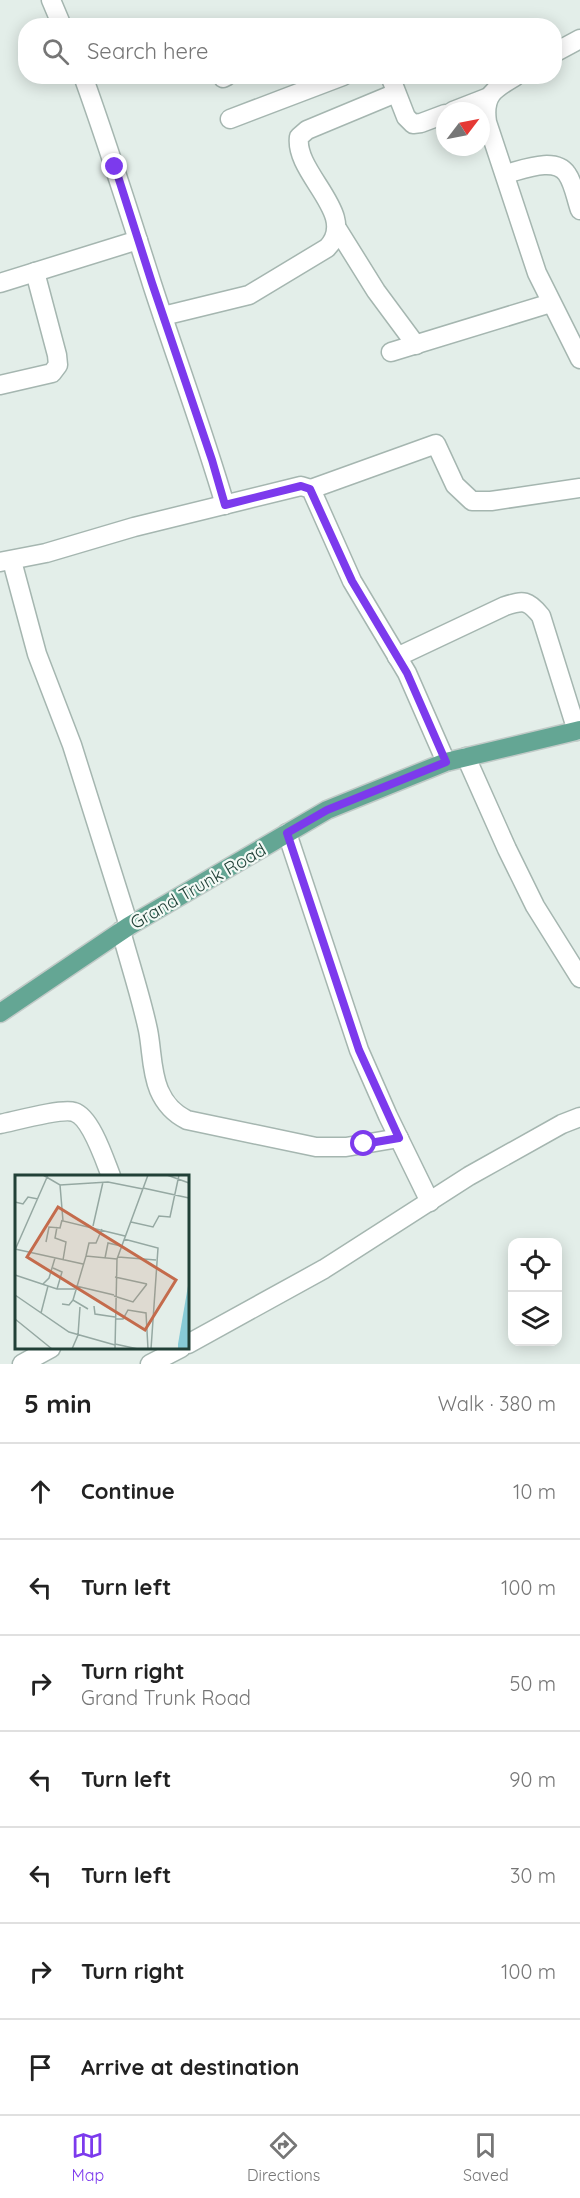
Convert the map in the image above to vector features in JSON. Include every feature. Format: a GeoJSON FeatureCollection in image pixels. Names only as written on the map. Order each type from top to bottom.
{"type":"FeatureCollection","features":[{"type":"Feature","properties":{"kind":"main road","name":"Grand Trunk Road"},"geometry":{"type":"LineString","coordinates":[[0,1013],[125,928],[327,810],[446,762],[578,731]]}},
{"type":"Feature","properties":{"kind":"street"},"geometry":{"type":"LineString","coordinates":[[51,0],[59,18]]}},
{"type":"Feature","properties":{"kind":"street"},"geometry":{"type":"LineString","coordinates":[[562,49],[580,39]]}},
{"type":"Feature","properties":{"kind":"street"},"geometry":{"type":"LineString","coordinates":[[86,84],[225,505]]}},
{"type":"Feature","properties":{"kind":"street"},"geometry":{"type":"LineString","coordinates":[[230,119],[322,84]]}},
{"type":"Feature","properties":{"kind":"street"},"geometry":{"type":"LineString","coordinates":[[476,102],[489,97],[504,84]]}},
{"type":"Feature","properties":{"kind":"street"},"geometry":{"type":"LineString","coordinates":[[416,345],[376,291],[338,230],[335,216],[297,147],[299,136],[307,130],[393,85],[406,117],[413,124],[436,117]]}},
{"type":"Feature","properties":{"kind":"street"},"geometry":{"type":"LineString","coordinates":[[489,97],[485,108],[487,122],[537,273],[580,359]]}},
{"type":"Feature","properties":{"kind":"street"},"geometry":{"type":"LineString","coordinates":[[505,174],[548,165],[560,166],[568,175],[580,210]]}},
{"type":"Feature","properties":{"kind":"street"},"geometry":{"type":"LineString","coordinates":[[163,316],[249,295],[327,248],[335,240],[338,230]]}},
{"type":"Feature","properties":{"kind":"street"},"geometry":{"type":"LineString","coordinates":[[0,283],[138,240]]}},
{"type":"Feature","properties":{"kind":"street"},"geometry":{"type":"LineString","coordinates":[[0,385],[52,373],[58,365],[35,272]]}},
{"type":"Feature","properties":{"kind":"street"},"geometry":{"type":"LineString","coordinates":[[391,352],[551,303]]}},
{"type":"Feature","properties":{"kind":"street"},"geometry":{"type":"LineString","coordinates":[[399,1138],[346,1147],[316,1147],[186,1120],[174,1113],[164,1101],[155,1077],[144,1011],[125,928],[72,745],[37,654],[6,561],[301,486],[310,489],[436,444],[455,484],[472,501],[490,501],[580,488]]}},
{"type":"Feature","properties":{"kind":"street"},"geometry":{"type":"LineString","coordinates":[[310,489],[352,581],[407,673],[446,762]]}},
{"type":"Feature","properties":{"kind":"street"},"geometry":{"type":"LineString","coordinates":[[398,657],[505,606],[521,601],[532,605],[541,616],[578,731]]}},
{"type":"Feature","properties":{"kind":"street"},"geometry":{"type":"LineString","coordinates":[[466,758],[535,906],[580,978]]}},
{"type":"Feature","properties":{"kind":"street"},"geometry":{"type":"LineString","coordinates":[[287,833],[359,1050],[430,1202]]}},
{"type":"Feature","properties":{"kind":"street"},"geometry":{"type":"LineString","coordinates":[[0,1124],[74,1112],[84,1118],[90,1128],[111,1175]]}},
{"type":"Feature","properties":{"kind":"street"},"geometry":{"type":"LineString","coordinates":[[189,1343],[324,1269],[469,1176],[534,1139],[580,1117]]}},
{"type":"Feature","properties":{"kind":"street"},"geometry":{"type":"LineString","coordinates":[[22,1364],[48,1349]]}},
{"type":"Feature","properties":{"kind":"street"},"geometry":{"type":"LineString","coordinates":[[150,1364],[177,1349]]}},
{"type":"Feature","properties":{"kind":"route"},"geometry":{"type":"LineString","coordinates":[[115,167],[225,505],[301,486],[310,489],[315,495],[352,581],[407,673],[446,762],[327,810],[287,833],[359,1050],[399,1138],[364,1144]]}}]}
